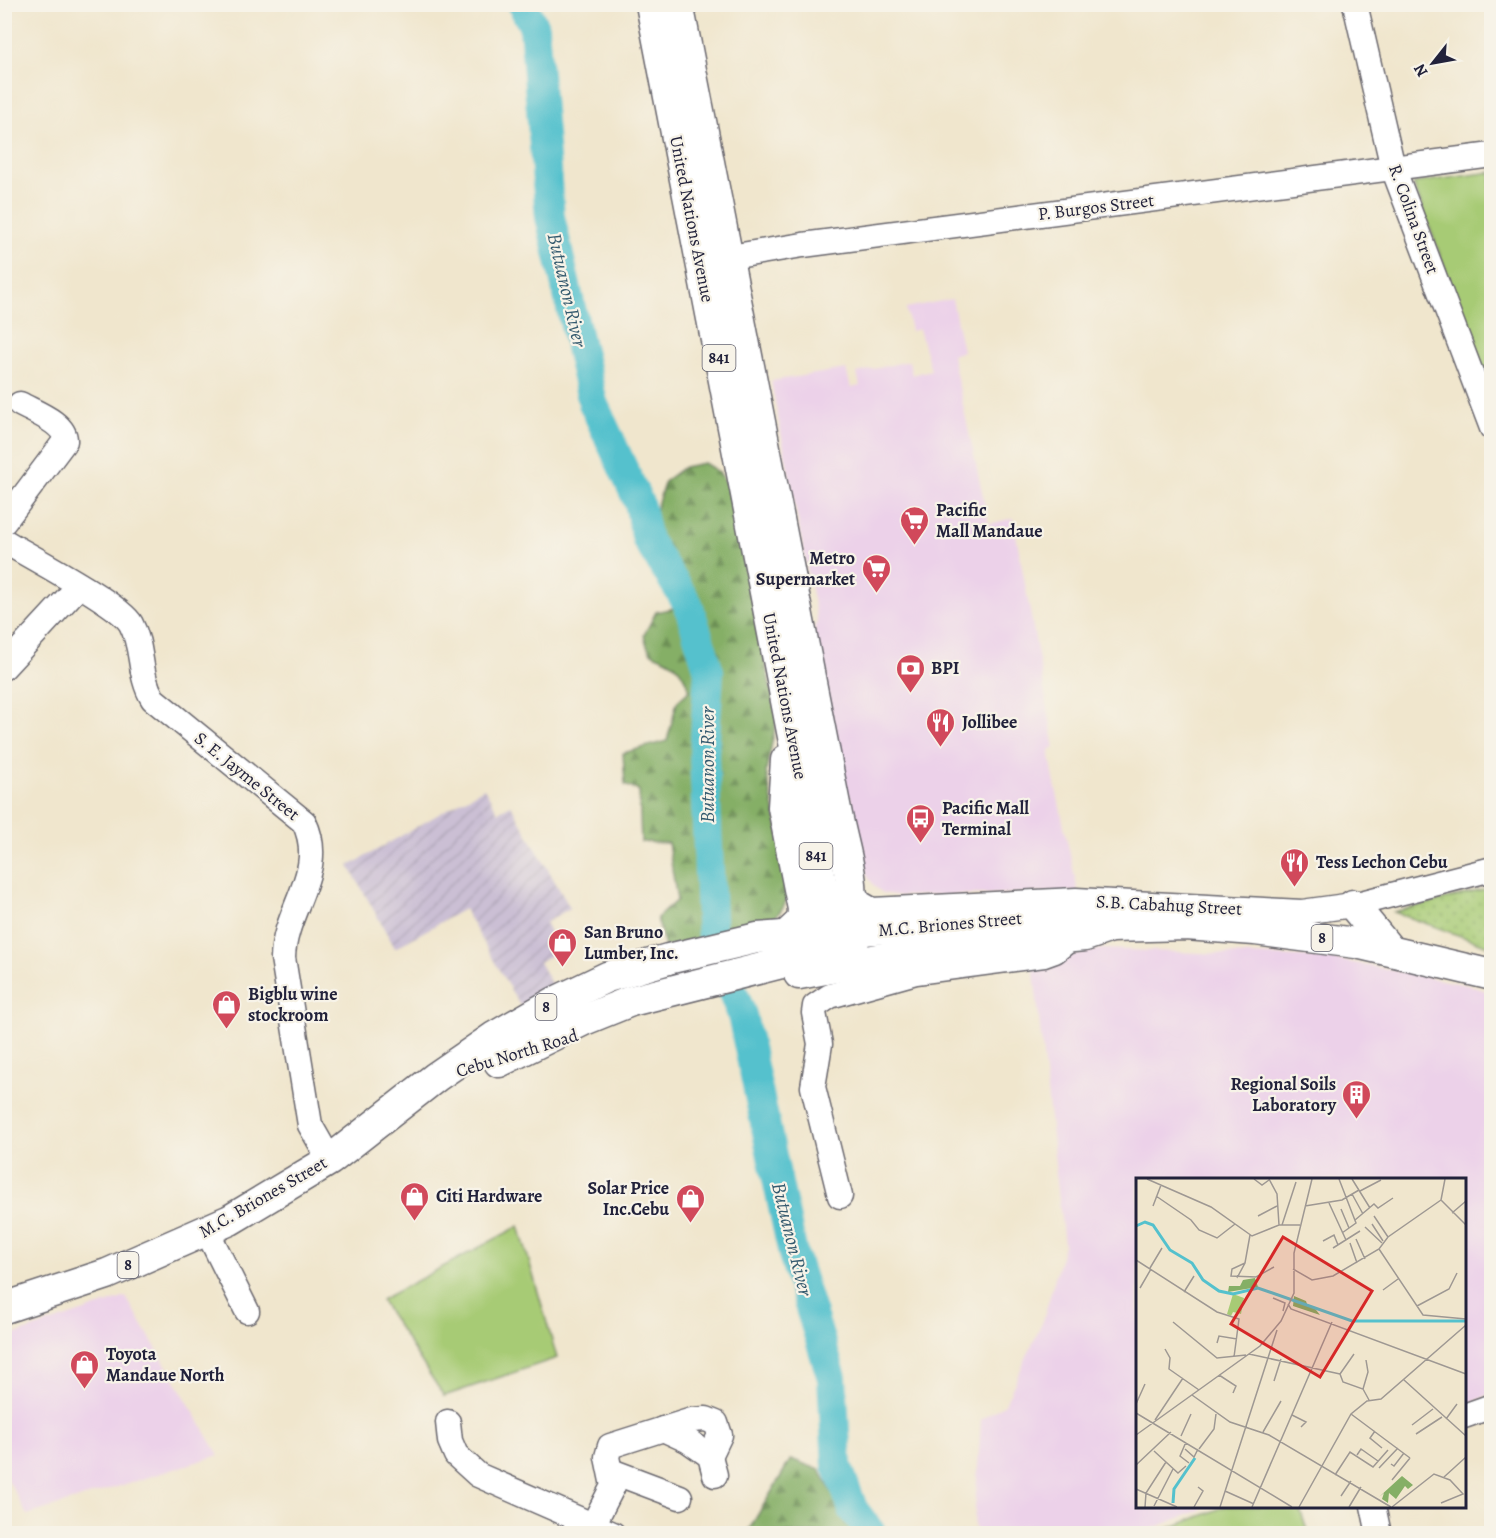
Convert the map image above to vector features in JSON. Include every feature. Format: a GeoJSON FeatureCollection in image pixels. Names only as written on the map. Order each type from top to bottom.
{"type":"FeatureCollection","features":[{"type":"Feature","properties":{"kind":"main road","name":"United Nations Avenue"},"geometry":{"type":"LineString","coordinates":[[651,4],[714,260],[851,889],[852,911],[842,933]]}},
{"type":"Feature","properties":{"kind":"main road","name":"United Nations Avenue"},"geometry":{"type":"LineString","coordinates":[[678,4],[714,260],[788,712],[826,907],[831,922],[842,933],[867,947],[900,954]]}},
{"type":"Feature","properties":{"kind":"main road"},"geometry":{"type":"LineString","coordinates":[[772,937],[800,924],[803,912],[783,807],[788,712]]}},
{"type":"Feature","properties":{"kind":"main road"},"geometry":{"type":"LineString","coordinates":[[1353,905],[1389,949]]}},
{"type":"Feature","properties":{"kind":"main road","name":"M.C. Briones Street"},"geometry":{"type":"LineString","coordinates":[[772,937],[1074,914],[1111,927]]}},
{"type":"Feature","properties":{"kind":"main road","name":"M.C. Briones Street"},"geometry":{"type":"LineString","coordinates":[[900,954],[1072,937],[1111,927],[1210,926],[1389,949],[1491,975]]}},
{"type":"Feature","properties":{"kind":"main road"},"geometry":{"type":"LineString","coordinates":[[766,974],[817,953],[835,941],[842,933]]}},
{"type":"Feature","properties":{"kind":"main road","name":"Cebu North Road"},"geometry":{"type":"LineString","coordinates":[[436,1077],[495,1037],[555,1002],[607,977],[668,959],[772,937]]}},
{"type":"Feature","properties":{"kind":"main road","name":"8"},"geometry":{"type":"LineString","coordinates":[[766,974],[900,954]]}},
{"type":"Feature","properties":{"kind":"main road","name":"Cebu North Road"},"geometry":{"type":"LineString","coordinates":[[436,1077],[499,1062],[584,1020],[630,1001],[672,998],[766,974]]}},
{"type":"Feature","properties":{"kind":"main road","name":"M.C. Briones Street"},"geometry":{"type":"LineString","coordinates":[[4,1308],[106,1274],[207,1231],[330,1160],[436,1077]]}},
{"type":"Feature","properties":{"kind":"street","name":"R. Colina Street"},"geometry":{"type":"LineString","coordinates":[[1355,4],[1394,168],[1491,428]]}},
{"type":"Feature","properties":{"kind":"street","name":"P. Burgos Street"},"geometry":{"type":"LineString","coordinates":[[714,260],[1491,155]]}},
{"type":"Feature","properties":{"kind":"street"},"geometry":{"type":"LineString","coordinates":[[4,522],[65,441],[65,435],[59,427],[20,404]]}},
{"type":"Feature","properties":{"kind":"street","name":"S. E. Jayme Street"},"geometry":{"type":"LineString","coordinates":[[4,541],[126,616],[138,642],[145,686],[153,699],[304,822],[312,837],[313,857],[286,934],[283,958],[310,1125],[330,1160]]}},
{"type":"Feature","properties":{"kind":"street"},"geometry":{"type":"LineString","coordinates":[[4,667],[79,586]]}},
{"type":"Feature","properties":{"kind":"street","name":"S.B. Cabahug Street"},"geometry":{"type":"LineString","coordinates":[[851,889],[860,903],[872,910],[1076,900],[1302,912],[1353,905],[1491,869]]}},
{"type":"Feature","properties":{"kind":"street"},"geometry":{"type":"LineString","coordinates":[[840,1196],[813,1087],[820,1044],[814,1013],[815,1006],[830,996],[916,972],[1044,955],[1055,951],[1072,937]]}},
{"type":"Feature","properties":{"kind":"street"},"geometry":{"type":"LineString","coordinates":[[207,1231],[247,1311]]}},
{"type":"Feature","properties":{"kind":"street"},"geometry":{"type":"LineString","coordinates":[[1466,1415],[1491,1406]]}},
{"type":"Feature","properties":{"kind":"street"},"geometry":{"type":"LineString","coordinates":[[448,1422],[450,1441],[456,1455],[478,1475],[602,1529],[613,1485],[607,1457],[610,1446],[663,1429],[687,1440],[712,1466]]}},
{"type":"Feature","properties":{"kind":"street"},"geometry":{"type":"LineString","coordinates":[[611,1471],[680,1497]]}},
{"type":"Feature","properties":{"kind":"street"},"geometry":{"type":"LineString","coordinates":[[1373,1508],[1379,1533]]}},
{"type":"Feature","properties":{"kind":"shaded area","name":"Pacific Mall Mandaue"},"geometry":{"type":"Polygon","coordinates":[[[952,299],[963,351],[952,355],[989,524],[1013,518],[1055,748],[1049,750],[1054,779],[1078,892],[899,896],[883,893],[876,888],[868,877],[851,799],[840,778],[810,651],[817,620],[771,381],[846,369],[851,388],[860,386],[857,373],[909,361],[912,375],[931,370],[919,329],[911,331],[906,308],[952,299]]]}},
{"type":"Feature","properties":{"kind":"shaded area"},"geometry":{"type":"Polygon","coordinates":[[[484,788],[498,812],[511,805],[570,908],[545,923],[560,950],[539,962],[553,987],[520,1006],[464,909],[395,948],[349,866],[484,788]]]}},
{"type":"Feature","properties":{"kind":"shaded area"},"geometry":{"type":"Polygon","coordinates":[[[1102,949],[1329,958],[1472,986],[1491,993],[1491,1394],[1466,1405],[1466,1178],[1136,1178],[1136,1508],[1206,1508],[1140,1533],[978,1534],[974,1525],[981,1419],[1005,1404],[1043,1321],[1064,1245],[1033,964],[1102,949]]]}},
{"type":"Feature","properties":{"kind":"shaded area","name":"Toyota Mandaue North"},"geometry":{"type":"Polygon","coordinates":[[[126,1297],[219,1455],[27,1515],[5,1474],[5,1338],[126,1297]]]}},
{"type":"Feature","properties":{"kind":"green space"},"geometry":{"type":"Polygon","coordinates":[[[1491,172],[1492,369],[1484,372],[1413,183],[1491,172]]]}},
{"type":"Feature","properties":{"kind":"green space"},"geometry":{"type":"Polygon","coordinates":[[[704,463],[719,472],[728,487],[777,718],[766,772],[790,883],[784,905],[770,922],[665,947],[657,918],[677,900],[668,843],[641,842],[639,791],[625,785],[623,753],[667,741],[677,702],[690,690],[682,674],[674,665],[650,652],[644,635],[656,612],[674,608],[680,595],[651,523],[665,481],[684,467],[704,463]]]}},
{"type":"Feature","properties":{"kind":"green space"},"geometry":{"type":"Polygon","coordinates":[[[1491,888],[1491,947],[1394,912],[1491,888]]]}},
{"type":"Feature","properties":{"kind":"green space"},"geometry":{"type":"Polygon","coordinates":[[[519,1226],[557,1358],[444,1396],[381,1300],[519,1226]]]}},
{"type":"Feature","properties":{"kind":"green space"},"geometry":{"type":"Polygon","coordinates":[[[791,1459],[820,1470],[853,1533],[747,1533],[791,1459]]]}},
{"type":"Feature","properties":{"kind":"green space"},"geometry":{"type":"Polygon","coordinates":[[[1221,1508],[1299,1508],[1308,1533],[1157,1533],[1221,1508]]]}},
{"type":"Feature","properties":{"kind":"waterway","name":"Butuanon River"},"geometry":{"type":"LineString","coordinates":[[522,4],[534,27],[550,217],[593,403],[639,503],[647,540],[688,604],[709,671],[704,756],[712,940],[742,1015],[793,1254],[832,1378],[837,1465],[853,1509],[872,1534]]}},
{"type":"Feature","properties":{"kind":"place","name":"Pacific Mall Mandaue"},"geometry":{"type":"Point","coordinates":[915,546]}},
{"type":"Feature","properties":{"kind":"place","name":"Metro Supermarket"},"geometry":{"type":"Point","coordinates":[876,594]}},
{"type":"Feature","properties":{"kind":"place","name":"BPI"},"geometry":{"type":"Point","coordinates":[910,694]}},
{"type":"Feature","properties":{"kind":"place","name":"Jollibee"},"geometry":{"type":"Point","coordinates":[941,748]}},
{"type":"Feature","properties":{"kind":"place","name":"Pacific Mall Terminal"},"geometry":{"type":"Point","coordinates":[921,844]}},
{"type":"Feature","properties":{"kind":"place","name":"Tess Lechon Cebu"},"geometry":{"type":"Point","coordinates":[1295,888]}},
{"type":"Feature","properties":{"kind":"place","name":"San Bruno Lumber, Inc."},"geometry":{"type":"Point","coordinates":[563,968]}},
{"type":"Feature","properties":{"kind":"place","name":"Bigblu wine stockroom"},"geometry":{"type":"Point","coordinates":[227,1030]}},
{"type":"Feature","properties":{"kind":"place","name":"Regional Soils Laboratory"},"geometry":{"type":"Point","coordinates":[1357,1120]}},
{"type":"Feature","properties":{"kind":"place","name":"Citi Hardware"},"geometry":{"type":"Point","coordinates":[415,1222]}},
{"type":"Feature","properties":{"kind":"place","name":"Solar Price Inc.Cebu"},"geometry":{"type":"Point","coordinates":[690,1224]}},
{"type":"Feature","properties":{"kind":"place","name":"Toyota Mandaue North"},"geometry":{"type":"Point","coordinates":[85,1390]}}]}
